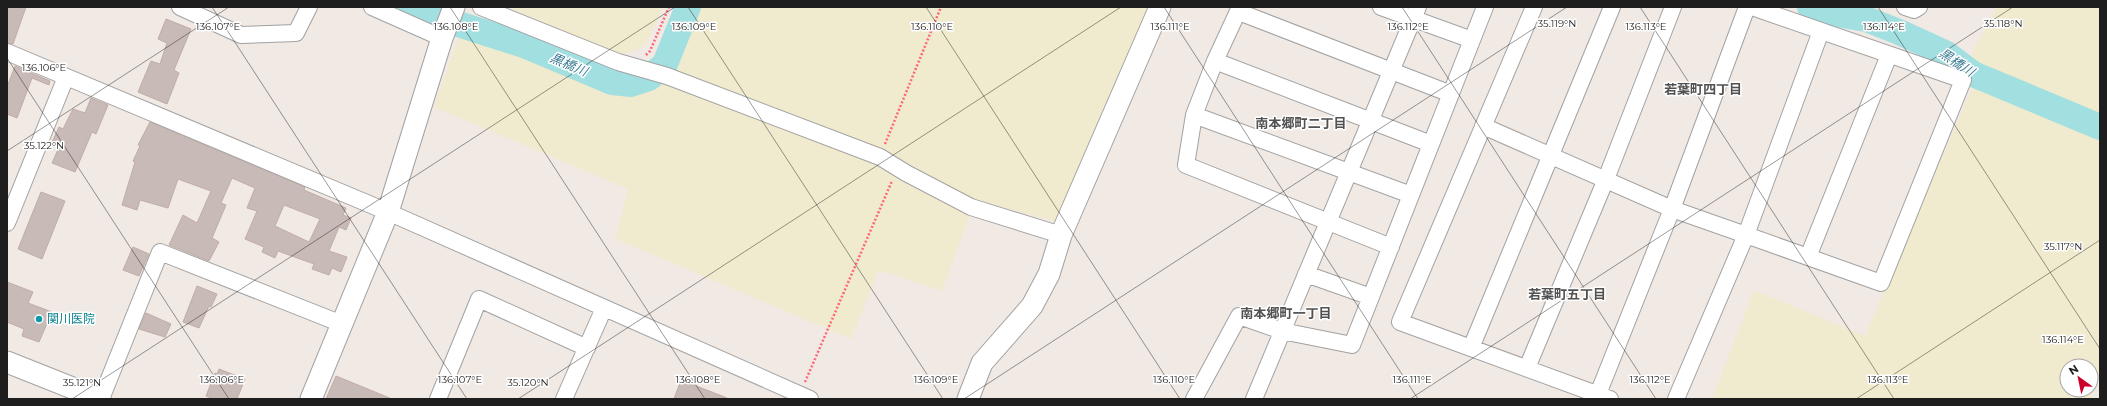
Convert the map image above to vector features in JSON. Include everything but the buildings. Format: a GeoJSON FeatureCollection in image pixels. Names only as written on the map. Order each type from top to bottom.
{"type":"FeatureCollection","features":[{"type":"Feature","properties":{"kind":"street"},"geometry":{"type":"LineString","coordinates":[[180,7],[241,35],[296,33],[308,7]]}},
{"type":"Feature","properties":{"kind":"street"},"geometry":{"type":"LineString","coordinates":[[372,7],[442,38]]}},
{"type":"Feature","properties":{"kind":"street"},"geometry":{"type":"LineString","coordinates":[[311,399],[388,212],[442,38],[454,7]]}},
{"type":"Feature","properties":{"kind":"street"},"geometry":{"type":"LineString","coordinates":[[481,7],[618,62],[637,66],[667,76],[880,157],[971,207],[1061,236]]}},
{"type":"Feature","properties":{"kind":"street"},"geometry":{"type":"LineString","coordinates":[[968,399],[982,363],[1032,306],[1049,274],[1061,236],[1160,7]]}},
{"type":"Feature","properties":{"kind":"street"},"geometry":{"type":"LineString","coordinates":[[1381,7],[1416,13],[1472,40]]}},
{"type":"Feature","properties":{"kind":"street"},"geometry":{"type":"LineString","coordinates":[[1194,399],[1239,316],[1282,332],[1352,345],[1485,7]]}},
{"type":"Feature","properties":{"kind":"street"},"geometry":{"type":"LineString","coordinates":[[1534,7],[1400,322],[1527,368],[1601,397],[1747,7]]}},
{"type":"Feature","properties":{"kind":"street"},"geometry":{"type":"LineString","coordinates":[[1471,348],[1552,156],[1612,7]]}},
{"type":"Feature","properties":{"kind":"street"},"geometry":{"type":"LineString","coordinates":[[1527,368],[1606,179],[1673,7]]}},
{"type":"Feature","properties":{"kind":"street"},"geometry":{"type":"LineString","coordinates":[[1483,126],[1672,209],[1881,283],[1962,80],[1752,7]]}},
{"type":"Feature","properties":{"kind":"street"},"geometry":{"type":"LineString","coordinates":[[1905,7],[1914,10],[1919,7]]}},
{"type":"Feature","properties":{"kind":"street"},"geometry":{"type":"LineString","coordinates":[[1391,247],[1186,165],[1194,115],[1215,61],[1240,9],[1391,72],[1451,94]]}},
{"type":"Feature","properties":{"kind":"street"},"geometry":{"type":"LineString","coordinates":[[1254,399],[1416,13]]}},
{"type":"Feature","properties":{"kind":"street"},"geometry":{"type":"LineString","coordinates":[[1676,399],[1746,235],[1821,31]]}},
{"type":"Feature","properties":{"kind":"street"},"geometry":{"type":"LineString","coordinates":[[7,52],[388,212],[805,397]]}},
{"type":"Feature","properties":{"kind":"street"},"geometry":{"type":"LineString","coordinates":[[1808,257],[1889,55]]}},
{"type":"Feature","properties":{"kind":"street"},"geometry":{"type":"LineString","coordinates":[[1215,61],[1431,144]]}},
{"type":"Feature","properties":{"kind":"street"},"geometry":{"type":"LineString","coordinates":[[7,223],[66,77]]}},
{"type":"Feature","properties":{"kind":"street"},"geometry":{"type":"LineString","coordinates":[[1194,115],[1411,195]]}},
{"type":"Feature","properties":{"kind":"street"},"geometry":{"type":"LineString","coordinates":[[7,362],[100,399],[160,252],[342,324]]}},
{"type":"Feature","properties":{"kind":"street"},"geometry":{"type":"LineString","coordinates":[[1306,274],[1371,297]]}},
{"type":"Feature","properties":{"kind":"street"},"geometry":{"type":"LineString","coordinates":[[438,399],[480,299],[587,348]]}},
{"type":"Feature","properties":{"kind":"street"},"geometry":{"type":"LineString","coordinates":[[564,399],[604,308]]}},
{"type":"Feature","properties":{"kind":"path"},"geometry":{"type":"LineString","coordinates":[[637,66],[650,51],[669,7]]}},
{"type":"Feature","properties":{"kind":"path"},"geometry":{"type":"LineString","coordinates":[[880,157],[941,7]]}},
{"type":"Feature","properties":{"kind":"path"},"geometry":{"type":"LineString","coordinates":[[805,397],[889,190],[896,167]]}},
{"type":"Feature","properties":{"kind":"shaded area"},"geometry":{"type":"Polygon","coordinates":[[[506,7],[664,7],[645,45],[632,52],[620,54],[506,7]]]}},
{"type":"Feature","properties":{"kind":"shaded area"},"geometry":{"type":"Polygon","coordinates":[[[698,7],[1150,7],[1057,222],[975,200],[942,291],[879,270],[851,339],[616,239],[628,189],[434,107],[460,34],[604,87],[632,90],[655,84],[673,66],[698,7]]]}},
{"type":"Feature","properties":{"kind":"shaded area"},"geometry":{"type":"Polygon","coordinates":[[[1997,7],[2100,7],[2099,377],[2099,358],[2059,358],[2059,398],[2090,399],[1712,399],[1754,290],[1865,336],[1981,67],[1969,58],[1997,7]]]}},
{"type":"Feature","properties":{"kind":"waterway","name":"黒橋川"},"geometry":{"type":"LineString","coordinates":[[411,7],[430,15],[524,45],[612,82],[631,84],[649,78],[665,64],[688,7]]}},
{"type":"Feature","properties":{"kind":"waterway","name":"黒橋川"},"geometry":{"type":"LineString","coordinates":[[1810,7],[1819,11],[1866,19],[1899,32],[1945,53],[1973,74],[2100,127]]}},
{"type":"Feature","properties":{"kind":"place","name":"関川医院"},"geometry":{"type":"Point","coordinates":[39,319]}},
{"type":"Feature","properties":{"kind":"district","name":"若葉町四丁目"},"geometry":{"type":"Point","coordinates":[1703,89]}},
{"type":"Feature","properties":{"kind":"district","name":"南本郷町二丁目"},"geometry":{"type":"Point","coordinates":[1301,123]}},
{"type":"Feature","properties":{"kind":"district","name":"若葉町五丁目"},"geometry":{"type":"Point","coordinates":[1567,294]}},
{"type":"Feature","properties":{"kind":"district","name":"南本郷町一丁目"},"geometry":{"type":"Point","coordinates":[1286,313]}}]}
